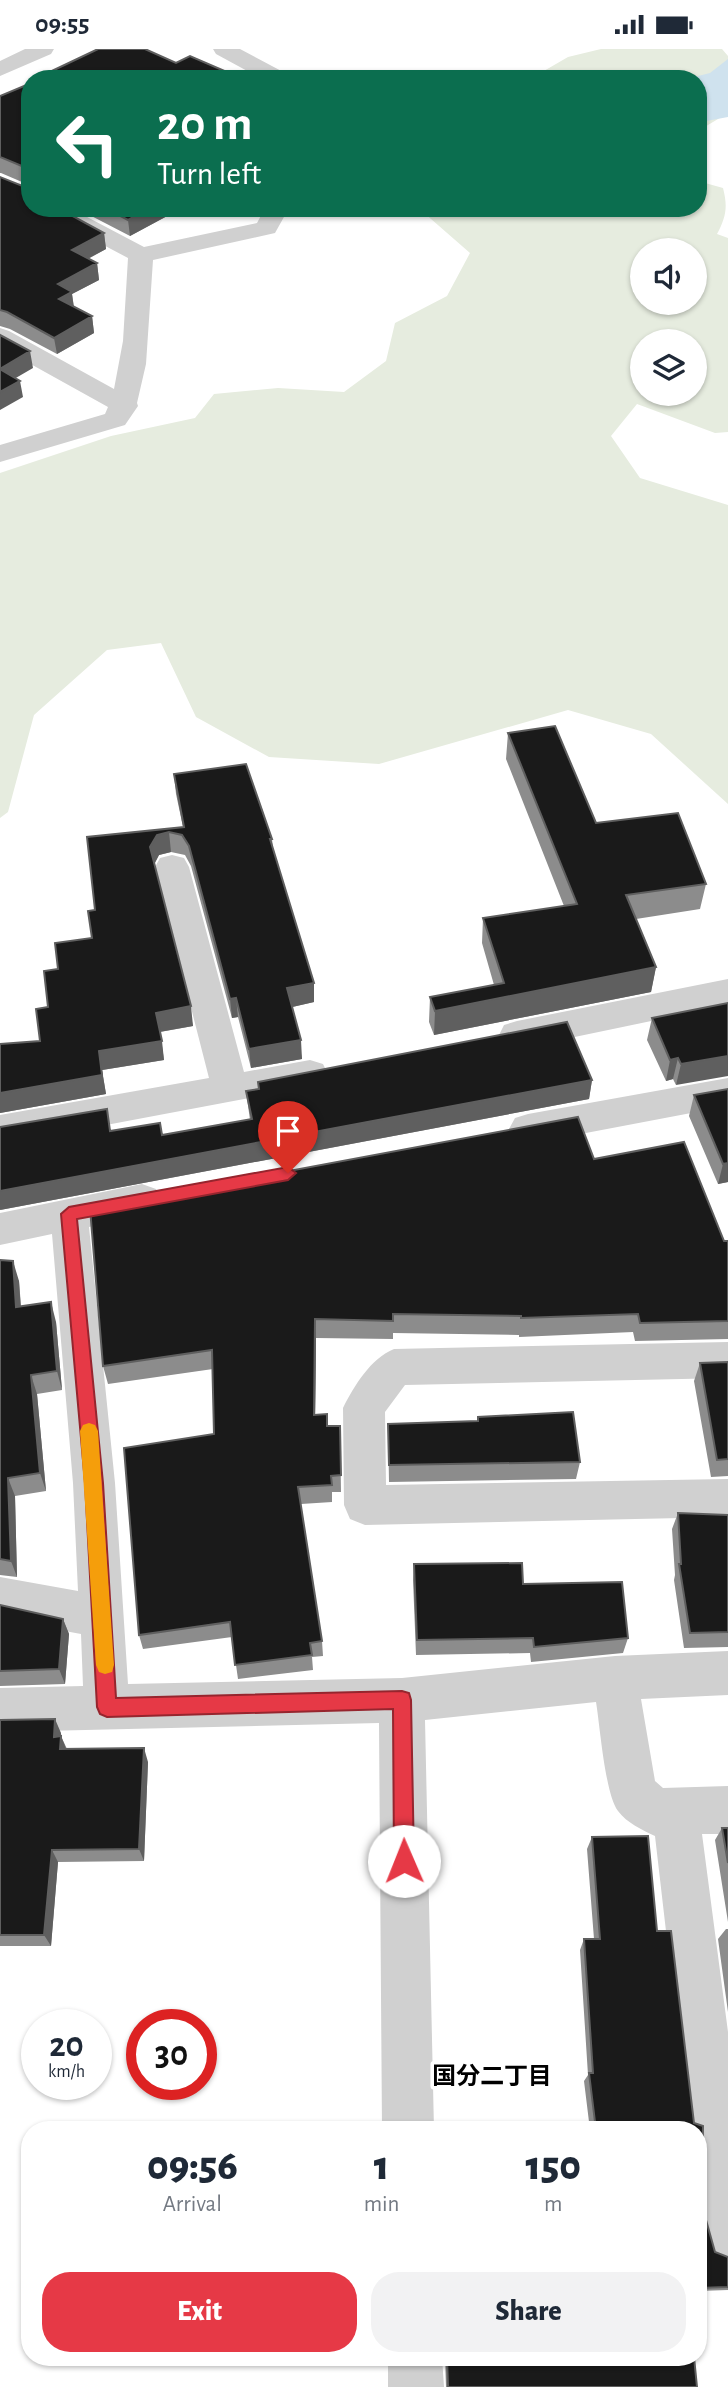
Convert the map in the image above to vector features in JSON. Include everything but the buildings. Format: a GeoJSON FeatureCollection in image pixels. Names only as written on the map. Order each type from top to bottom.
{"type":"FeatureCollection","features":[{"type":"Feature","properties":{"kind":"street"},"geometry":{"type":"LineString","coordinates":[[0,69],[43,49]]}},
{"type":"Feature","properties":{"kind":"street"},"geometry":{"type":"LineString","coordinates":[[224,49],[262,70]]}},
{"type":"Feature","properties":{"kind":"street"},"geometry":{"type":"LineString","coordinates":[[68,217],[141,255],[266,229],[272,217]]}},
{"type":"Feature","properties":{"kind":"street"},"geometry":{"type":"LineString","coordinates":[[0,454],[116,419],[125,406],[130,383],[141,255]]}},
{"type":"Feature","properties":{"kind":"street"},"geometry":{"type":"LineString","coordinates":[[0,336],[125,406]]}},
{"type":"Feature","properties":{"kind":"street"},"geometry":{"type":"LineString","coordinates":[[172,867],[230,1088]]}},
{"type":"Feature","properties":{"kind":"street"},"geometry":{"type":"LineString","coordinates":[[490,1040],[728,992]]}},
{"type":"Feature","properties":{"kind":"street"},"geometry":{"type":"LineString","coordinates":[[0,1130],[345,1068]]}},
{"type":"Feature","properties":{"kind":"street"},"geometry":{"type":"LineString","coordinates":[[495,1135],[728,1092]]}},
{"type":"Feature","properties":{"kind":"street"},"geometry":{"type":"LineString","coordinates":[[0,1229],[178,1194]]}},
{"type":"Feature","properties":{"kind":"street"},"geometry":{"type":"LineString","coordinates":[[69,1214],[94,1483],[107,1707]]}},
{"type":"Feature","properties":{"kind":"street"},"geometry":{"type":"LineString","coordinates":[[728,1360],[394,1367],[364,1408],[365,1506],[728,1499]]}},
{"type":"Feature","properties":{"kind":"street"},"geometry":{"type":"LineString","coordinates":[[0,1598],[103,1617]]}},
{"type":"Feature","properties":{"kind":"street"},"geometry":{"type":"LineString","coordinates":[[0,1710],[402,1700],[615,1678],[728,1673]]}},
{"type":"Feature","properties":{"kind":"street"},"geometry":{"type":"LineString","coordinates":[[615,1678],[634,1794],[655,1812],[728,1810]]}},
{"type":"Feature","properties":{"kind":"street"},"geometry":{"type":"LineString","coordinates":[[402,1700],[408,2121]]}},
{"type":"Feature","properties":{"kind":"street"},"geometry":{"type":"LineString","coordinates":[[676,1813],[728,2236]]}},
{"type":"Feature","properties":{"kind":"street"},"geometry":{"type":"LineString","coordinates":[[415,2366],[416,2387]]}},
{"type":"Feature","properties":{"kind":"shaded area"},"geometry":{"type":"Polygon","coordinates":[[[601,49],[722,49],[728,56],[728,113],[707,126],[707,70],[546,70],[568,57],[601,49]]]}},
{"type":"Feature","properties":{"kind":"shaded area"},"geometry":{"type":"Polygon","coordinates":[[[707,184],[723,188],[725,212],[717,234],[728,238],[728,432],[715,433],[642,406],[707,406],[707,329],[630,329],[630,406],[635,406],[611,436],[640,478],[728,505],[728,804],[651,734],[568,710],[379,764],[269,757],[196,717],[161,643],[107,650],[34,715],[8,812],[0,818],[0,473],[111,436],[195,418],[214,394],[278,388],[344,392],[386,361],[395,323],[447,296],[470,253],[429,217],[707,217],[707,184]]]}},
{"type":"Feature","properties":{"kind":"water"},"geometry":{"type":"Polygon","coordinates":[[[728,59],[728,117],[707,121],[707,74],[728,59]]]}},
{"type":"Feature","properties":{"kind":"slow traffic"},"geometry":{"type":"LineString","coordinates":[[89,1431],[105,1665]]}},
{"type":"Feature","properties":{"kind":"district","name":"国分二丁目"},"geometry":{"type":"Point","coordinates":[492,2077]}},
{"type":"Feature","properties":{"kind":"route"},"geometry":{"type":"LineString","coordinates":[[288,1173],[69,1214],[94,1483],[107,1707],[402,1700],[404,1861]]}}]}
